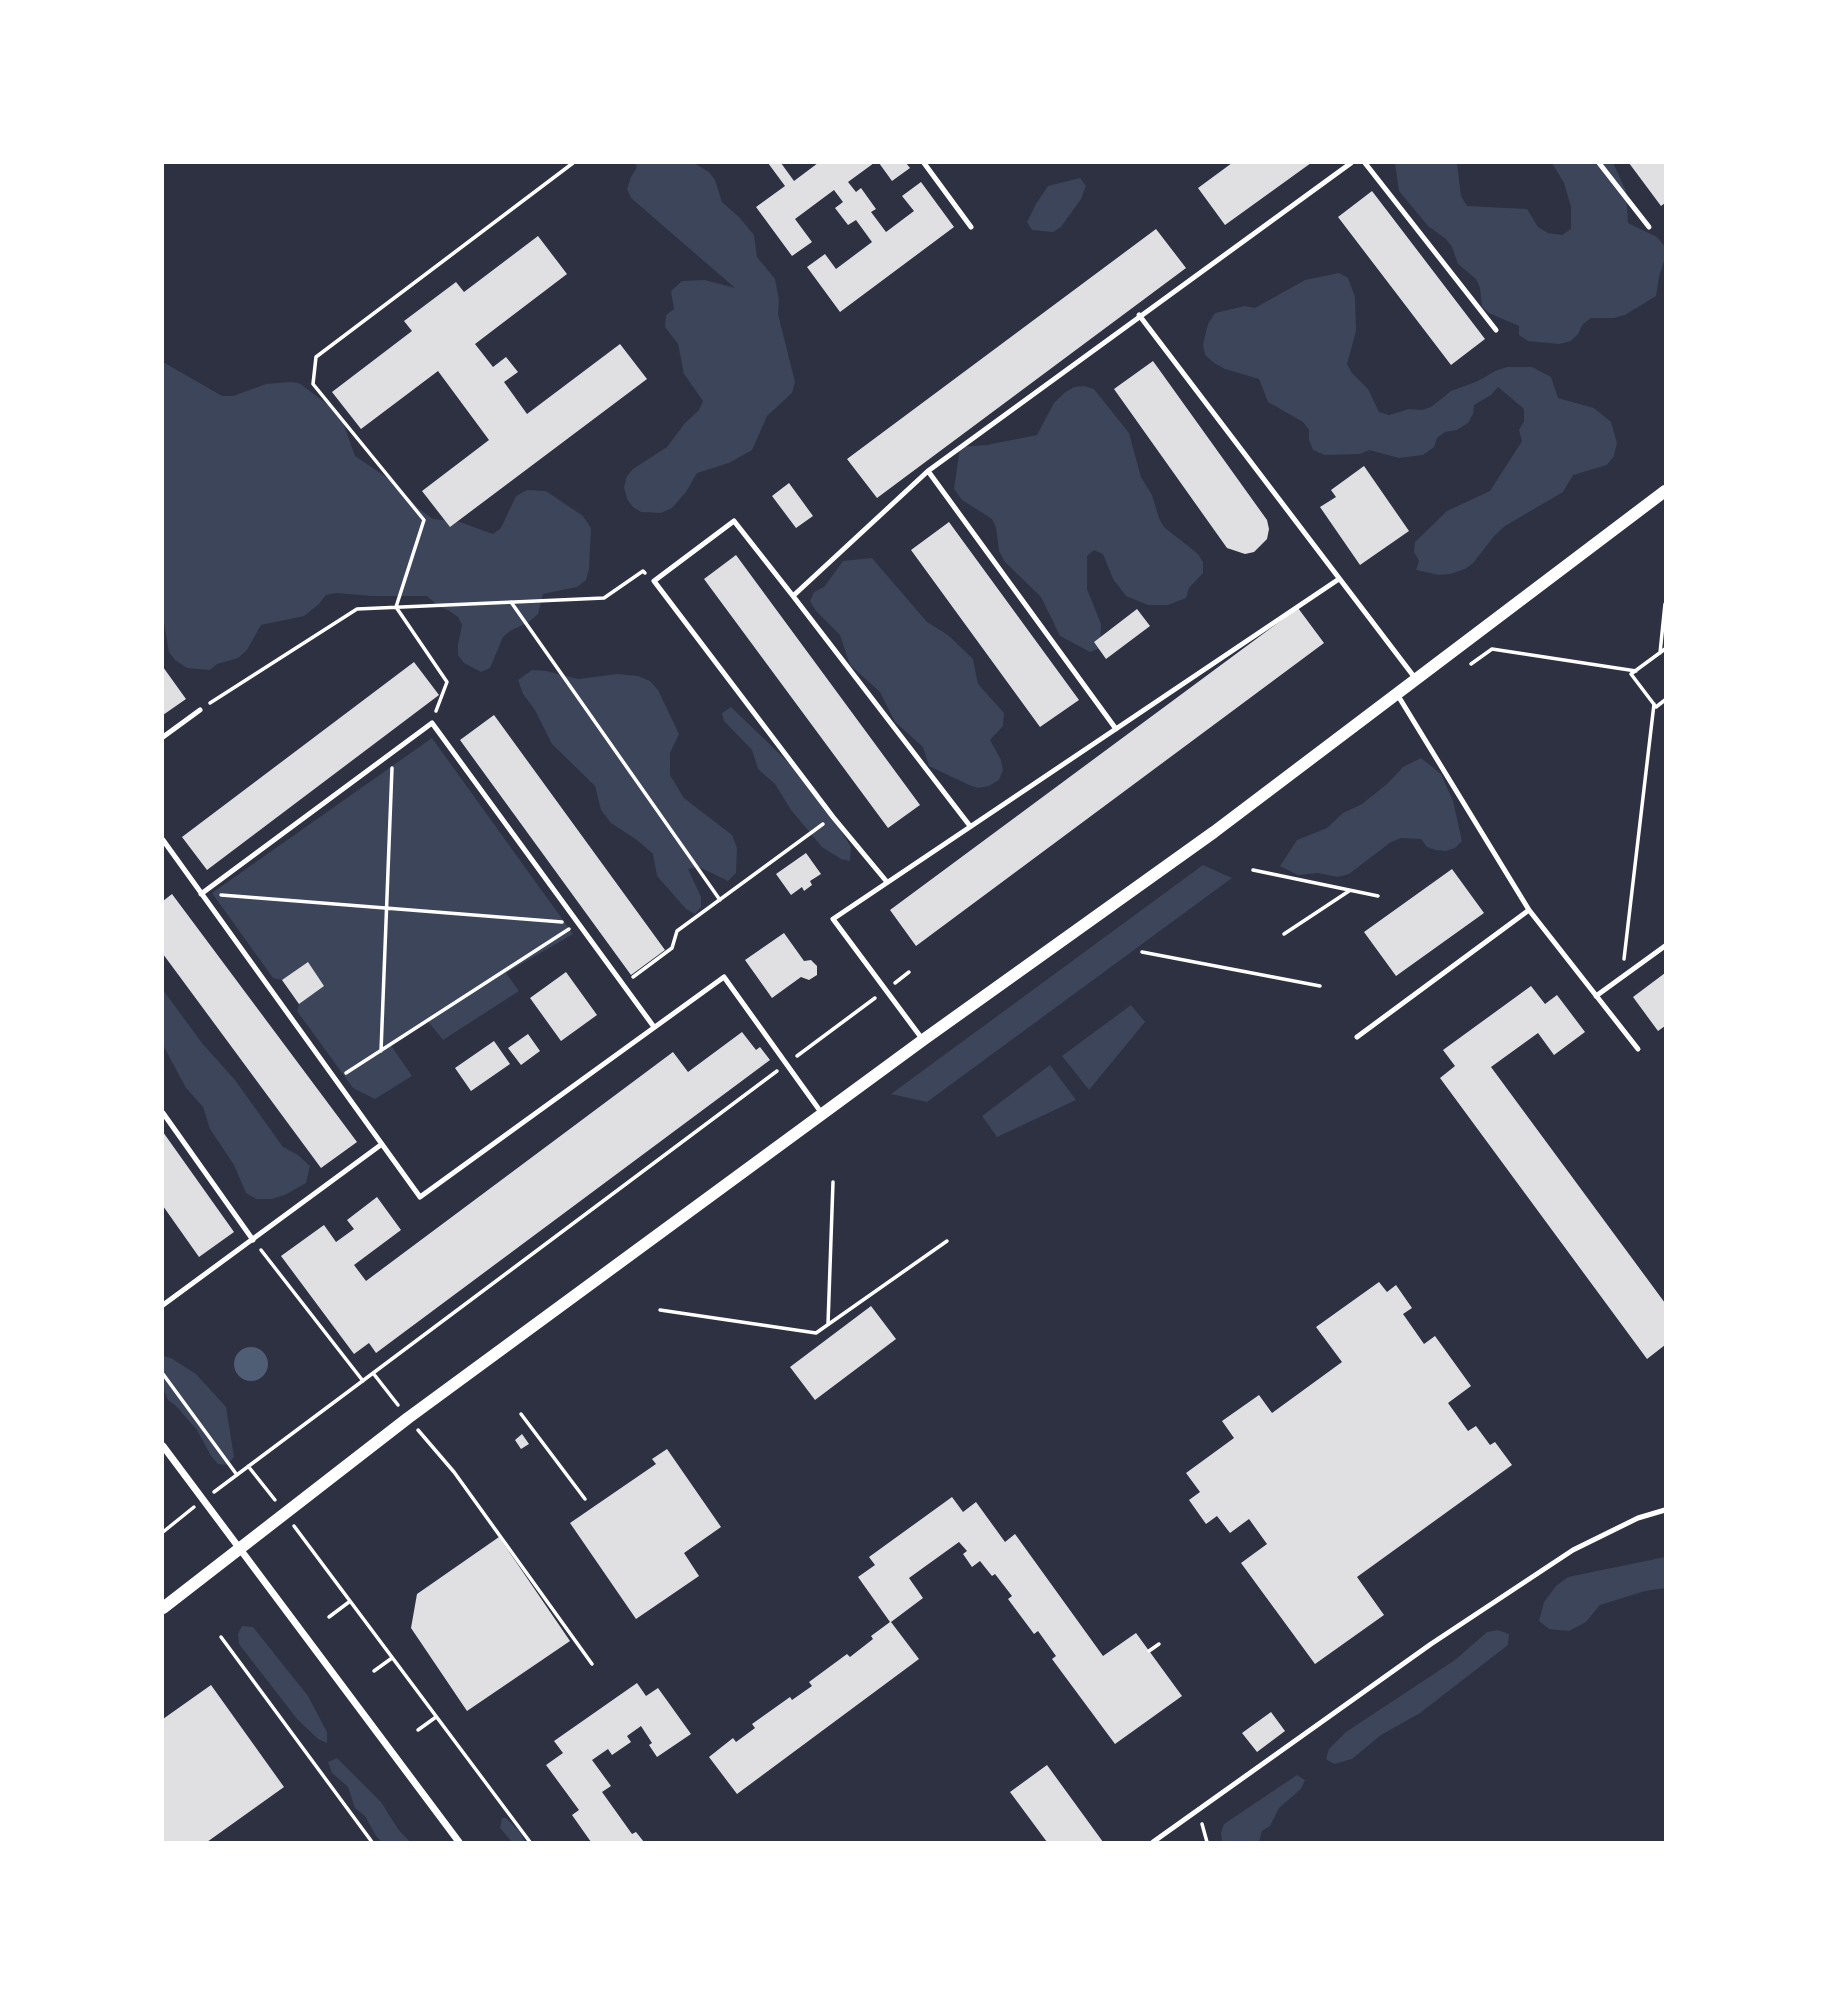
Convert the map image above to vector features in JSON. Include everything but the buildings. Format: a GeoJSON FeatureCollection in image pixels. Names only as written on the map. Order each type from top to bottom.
{"type":"FeatureCollection","features":[{"type":"Feature","properties":{"kind":"street"},"geometry":{"type":"LineString","coordinates":[[163,1608],[408,1418],[923,1040],[1214,832],[1665,491]]}},
{"type":"Feature","properties":{"kind":"street"},"geometry":{"type":"LineString","coordinates":[[163,1446],[459,1842]]}},
{"type":"Feature","properties":{"kind":"lane"},"geometry":{"type":"LineString","coordinates":[[924,163],[971,227]]}},
{"type":"Feature","properties":{"kind":"lane"},"geometry":{"type":"LineString","coordinates":[[793,596],[928,471],[1351,163]]}},
{"type":"Feature","properties":{"kind":"lane"},"geometry":{"type":"LineString","coordinates":[[1365,163],[1496,330]]}},
{"type":"Feature","properties":{"kind":"lane"},"geometry":{"type":"LineString","coordinates":[[1599,163],[1649,227]]}},
{"type":"Feature","properties":{"kind":"lane"},"geometry":{"type":"LineString","coordinates":[[1139,315],[1416,679]]}},
{"type":"Feature","properties":{"kind":"lane"},"geometry":{"type":"LineString","coordinates":[[928,471],[1115,729]]}},
{"type":"Feature","properties":{"kind":"lane"},"geometry":{"type":"LineString","coordinates":[[887,882],[833,817],[654,581],[734,521],[970,826]]}},
{"type":"Feature","properties":{"kind":"lane"},"geometry":{"type":"LineString","coordinates":[[923,1040],[833,919],[1339,579]]}},
{"type":"Feature","properties":{"kind":"lane"},"geometry":{"type":"LineString","coordinates":[[1397,694],[1529,910],[1638,1049]]}},
{"type":"Feature","properties":{"kind":"lane"},"geometry":{"type":"LineString","coordinates":[[163,737],[200,710]]}},
{"type":"Feature","properties":{"kind":"lane"},"geometry":{"type":"LineString","coordinates":[[201,894],[432,723],[654,1027]]}},
{"type":"Feature","properties":{"kind":"lane"},"geometry":{"type":"LineString","coordinates":[[163,840],[420,1197],[724,977],[823,1115]]}},
{"type":"Feature","properties":{"kind":"lane"},"geometry":{"type":"LineString","coordinates":[[1357,1037],[1529,910]]}},
{"type":"Feature","properties":{"kind":"lane"},"geometry":{"type":"LineString","coordinates":[[1596,996],[1665,946]]}},
{"type":"Feature","properties":{"kind":"lane"},"geometry":{"type":"LineString","coordinates":[[163,1113],[253,1240]]}},
{"type":"Feature","properties":{"kind":"lane"},"geometry":{"type":"LineString","coordinates":[[163,1305],[382,1144]]}},
{"type":"Feature","properties":{"kind":"lane"},"geometry":{"type":"LineString","coordinates":[[1153,1842],[1431,1644],[1573,1550],[1638,1518],[1665,1510]]}},
{"type":"Feature","properties":{"kind":"path"},"geometry":{"type":"LineString","coordinates":[[396,607],[424,520],[313,384],[316,357],[573,163]]}},
{"type":"Feature","properties":{"kind":"path"},"geometry":{"type":"LineString","coordinates":[[200,710],[357,609],[604,598],[643,571],[654,581]]}},
{"type":"Feature","properties":{"kind":"path"},"geometry":{"type":"LineString","coordinates":[[511,602],[720,900]]}},
{"type":"Feature","properties":{"kind":"path"},"geometry":{"type":"LineString","coordinates":[[1660,653],[1665,604]]}},
{"type":"Feature","properties":{"kind":"path"},"geometry":{"type":"LineString","coordinates":[[396,607],[447,682],[432,723]]}},
{"type":"Feature","properties":{"kind":"path"},"geometry":{"type":"LineString","coordinates":[[1471,664],[1492,649],[1636,671]]}},
{"type":"Feature","properties":{"kind":"path"},"geometry":{"type":"LineString","coordinates":[[1665,649],[1631,674],[1656,707],[1665,700]]}},
{"type":"Feature","properties":{"kind":"path"},"geometry":{"type":"LineString","coordinates":[[1622,977],[1654,704]]}},
{"type":"Feature","properties":{"kind":"path"},"geometry":{"type":"LineString","coordinates":[[381,1051],[393,752]]}},
{"type":"Feature","properties":{"kind":"path"},"geometry":{"type":"LineString","coordinates":[[623,985],[672,948],[677,931],[833,817]]}},
{"type":"Feature","properties":{"kind":"path"},"geometry":{"type":"LineString","coordinates":[[1253,870],[1378,896]]}},
{"type":"Feature","properties":{"kind":"path"},"geometry":{"type":"LineString","coordinates":[[1284,934],[1350,890]]}},
{"type":"Feature","properties":{"kind":"path"},"geometry":{"type":"LineString","coordinates":[[201,894],[578,923]]}},
{"type":"Feature","properties":{"kind":"path"},"geometry":{"type":"LineString","coordinates":[[336,1080],[578,923]]}},
{"type":"Feature","properties":{"kind":"path"},"geometry":{"type":"LineString","coordinates":[[1142,952],[1320,986]]}},
{"type":"Feature","properties":{"kind":"path"},"geometry":{"type":"LineString","coordinates":[[163,1532],[909,972]]}},
{"type":"Feature","properties":{"kind":"path"},"geometry":{"type":"LineString","coordinates":[[828,1324],[833,1182]]}},
{"type":"Feature","properties":{"kind":"path"},"geometry":{"type":"LineString","coordinates":[[253,1240],[363,1381]]}},
{"type":"Feature","properties":{"kind":"path"},"geometry":{"type":"LineString","coordinates":[[660,1310],[816,1333],[947,1241]]}},
{"type":"Feature","properties":{"kind":"path"},"geometry":{"type":"LineString","coordinates":[[163,1374],[237,1475]]}},
{"type":"Feature","properties":{"kind":"path"},"geometry":{"type":"LineString","coordinates":[[521,1414],[585,1499]]}},
{"type":"Feature","properties":{"kind":"path"},"geometry":{"type":"LineString","coordinates":[[248,1466],[530,1842]]}},
{"type":"Feature","properties":{"kind":"path"},"geometry":{"type":"LineString","coordinates":[[454,1472],[592,1664]]}},
{"type":"Feature","properties":{"kind":"path"},"geometry":{"type":"LineString","coordinates":[[329,1617],[349,1602]]}},
{"type":"Feature","properties":{"kind":"path"},"geometry":{"type":"LineString","coordinates":[[221,1637],[372,1842]]}},
{"type":"Feature","properties":{"kind":"path"},"geometry":{"type":"LineString","coordinates":[[1149,1651],[1159,1644]]}},
{"type":"Feature","properties":{"kind":"path"},"geometry":{"type":"LineString","coordinates":[[374,1671],[392,1658]]}},
{"type":"Feature","properties":{"kind":"path"},"geometry":{"type":"LineString","coordinates":[[418,1730],[436,1717]]}},
{"type":"Feature","properties":{"kind":"path"},"geometry":{"type":"LineString","coordinates":[[1199,1810],[1207,1842]]}},
{"type":"Feature","properties":{"kind":"shaded area"},"geometry":{"type":"Polygon","coordinates":[[[635,163],[694,163],[709,172],[715,180],[722,202],[754,235],[757,257],[775,279],[779,300],[778,314],[795,382],[792,393],[767,416],[752,450],[729,463],[697,473],[672,508],[661,513],[641,512],[633,507],[627,499],[624,487],[627,476],[633,469],[667,447],[699,410],[703,401],[684,374],[678,344],[665,327],[666,315],[674,309],[671,291],[682,281],[705,280],[735,288],[631,198],[627,189],[637,167],[635,163]]]}},
{"type":"Feature","properties":{"kind":"shaded area"},"geometry":{"type":"Polygon","coordinates":[[[1395,163],[1457,163],[1461,196],[1467,206],[1527,209],[1538,227],[1548,233],[1562,235],[1571,229],[1571,207],[1564,183],[1552,163],[1613,163],[1626,191],[1628,223],[1657,237],[1665,247],[1656,296],[1625,315],[1591,318],[1571,341],[1559,344],[1528,341],[1519,335],[1519,326],[1489,313],[1482,307],[1476,279],[1458,264],[1446,239],[1428,226],[1399,191],[1395,163]]]}},
{"type":"Feature","properties":{"kind":"shaded area"},"geometry":{"type":"Polygon","coordinates":[[[1080,178],[1086,186],[1081,199],[1061,227],[1053,232],[1032,230],[1027,222],[1048,186],[1080,178]]]}},
{"type":"Feature","properties":{"kind":"shaded area"},"geometry":{"type":"Polygon","coordinates":[[[1339,273],[1348,278],[1355,297],[1356,331],[1347,364],[1368,389],[1379,412],[1389,415],[1409,409],[1422,410],[1431,407],[1451,391],[1495,371],[1507,367],[1532,367],[1551,377],[1558,398],[1594,408],[1611,422],[1617,443],[1614,456],[1607,465],[1573,475],[1563,492],[1505,526],[1465,569],[1439,575],[1416,570],[1419,561],[1414,552],[1415,542],[1447,511],[1490,491],[1522,441],[1519,430],[1524,421],[1524,409],[1498,387],[1491,395],[1474,405],[1468,423],[1457,430],[1445,432],[1437,438],[1434,447],[1423,455],[1399,458],[1369,450],[1360,454],[1325,455],[1313,450],[1309,430],[1303,422],[1268,402],[1259,379],[1225,369],[1205,355],[1203,344],[1208,324],[1215,313],[1245,306],[1255,308],[1305,280],[1339,273]]]}},
{"type":"Feature","properties":{"kind":"shaded area"},"geometry":{"type":"Polygon","coordinates":[[[163,362],[222,396],[233,396],[266,384],[299,383],[327,404],[343,422],[355,456],[395,483],[418,508],[433,519],[460,522],[493,534],[501,528],[516,496],[527,490],[546,491],[583,516],[591,528],[586,580],[577,587],[543,594],[538,614],[503,637],[490,668],[481,672],[464,663],[458,655],[462,625],[458,617],[439,607],[427,596],[336,593],[326,595],[304,616],[261,625],[247,650],[238,658],[217,664],[210,670],[187,668],[169,652],[163,617],[163,362]]]}},
{"type":"Feature","properties":{"kind":"shaded area"},"geometry":{"type":"Polygon","coordinates":[[[1074,387],[1094,389],[1129,433],[1141,477],[1152,495],[1164,527],[1198,554],[1203,562],[1203,573],[1189,588],[1186,598],[1168,605],[1148,605],[1126,596],[1113,579],[1103,554],[1094,550],[1087,556],[1087,589],[1101,624],[1100,648],[1090,652],[1060,636],[1041,597],[1005,562],[999,551],[992,519],[962,500],[954,489],[960,447],[987,445],[1037,435],[1054,403],[1074,387]]]}},
{"type":"Feature","properties":{"kind":"shaded area"},"geometry":{"type":"Polygon","coordinates":[[[872,558],[927,622],[948,635],[973,659],[978,684],[1004,713],[1003,726],[990,740],[1001,760],[1003,770],[999,780],[989,786],[978,788],[969,785],[929,766],[923,747],[895,722],[880,692],[850,665],[840,635],[816,611],[810,601],[814,592],[824,587],[843,561],[872,558]]]}},
{"type":"Feature","properties":{"kind":"shaded area"},"geometry":{"type":"Polygon","coordinates":[[[532,670],[578,679],[617,674],[638,676],[650,681],[658,690],[679,734],[670,753],[670,775],[684,798],[732,835],[737,848],[736,873],[728,881],[699,867],[688,869],[701,897],[701,907],[695,914],[686,909],[657,876],[653,854],[611,823],[601,810],[595,786],[552,744],[535,710],[523,694],[518,680],[532,670]]]}},
{"type":"Feature","properties":{"kind":"shaded area"},"geometry":{"type":"Polygon","coordinates":[[[731,707],[816,789],[851,847],[850,861],[841,859],[822,847],[791,810],[775,784],[758,769],[752,750],[724,721],[722,713],[731,707]]]}},
{"type":"Feature","properties":{"kind":"shaded area"},"geometry":{"type":"Polygon","coordinates":[[[432,738],[573,934],[506,973],[519,991],[443,1040],[427,1020],[390,1044],[412,1076],[375,1099],[353,1088],[297,1011],[299,1004],[282,980],[273,978],[212,893],[432,738]]]}},
{"type":"Feature","properties":{"kind":"shaded area"},"geometry":{"type":"Polygon","coordinates":[[[1421,758],[1441,774],[1453,801],[1462,841],[1455,848],[1436,850],[1427,847],[1421,839],[1401,838],[1391,842],[1349,874],[1338,877],[1318,873],[1298,875],[1280,866],[1297,840],[1327,828],[1343,813],[1362,804],[1387,784],[1403,767],[1421,758]]]}},
{"type":"Feature","properties":{"kind":"shaded area"},"geometry":{"type":"Polygon","coordinates":[[[1203,865],[1232,878],[927,1102],[891,1094],[1203,865]]]}},
{"type":"Feature","properties":{"kind":"shaded area"},"geometry":{"type":"Polygon","coordinates":[[[163,990],[202,1043],[235,1080],[283,1147],[310,1166],[306,1183],[285,1195],[271,1199],[256,1199],[246,1193],[234,1165],[210,1129],[203,1107],[186,1088],[163,1045],[163,990]]]}},
{"type":"Feature","properties":{"kind":"shaded area"},"geometry":{"type":"Polygon","coordinates":[[[1131,1005],[1145,1022],[1089,1090],[1062,1056],[1131,1005]]]}},
{"type":"Feature","properties":{"kind":"shaded area"},"geometry":{"type":"Polygon","coordinates":[[[1050,1065],[1076,1100],[997,1137],[982,1116],[1050,1065]]]}},
{"type":"Feature","properties":{"kind":"shaded area"},"geometry":{"type":"Polygon","coordinates":[[[251,1347],[263,1352],[268,1364],[263,1376],[251,1381],[239,1376],[234,1364],[239,1352],[251,1347]]]}},
{"type":"Feature","properties":{"kind":"shaded area"},"geometry":{"type":"Polygon","coordinates":[[[163,1356],[196,1374],[226,1407],[234,1457],[227,1465],[218,1464],[197,1430],[168,1400],[163,1387],[163,1356]]]}},
{"type":"Feature","properties":{"kind":"shaded area"},"geometry":{"type":"Polygon","coordinates":[[[1665,1557],[1665,1588],[1645,1591],[1600,1605],[1586,1622],[1569,1631],[1549,1629],[1539,1621],[1544,1602],[1556,1586],[1568,1577],[1665,1557]]]}},
{"type":"Feature","properties":{"kind":"shaded area"},"geometry":{"type":"Polygon","coordinates":[[[242,1626],[253,1627],[308,1696],[327,1732],[327,1743],[318,1739],[297,1719],[239,1644],[238,1634],[242,1626]]]}},
{"type":"Feature","properties":{"kind":"shaded area"},"geometry":{"type":"Polygon","coordinates":[[[1498,1630],[1509,1634],[1508,1645],[1420,1713],[1381,1735],[1352,1759],[1334,1764],[1326,1759],[1329,1749],[1346,1732],[1455,1660],[1487,1632],[1498,1630]]]}},
{"type":"Feature","properties":{"kind":"shaded area"},"geometry":{"type":"Polygon","coordinates":[[[337,1758],[381,1802],[410,1842],[382,1842],[376,1836],[365,1816],[355,1808],[348,1787],[332,1773],[328,1762],[337,1758]]]}},
{"type":"Feature","properties":{"kind":"shaded area"},"geometry":{"type":"Polygon","coordinates":[[[1297,1775],[1305,1780],[1301,1789],[1279,1808],[1270,1826],[1262,1831],[1259,1842],[1222,1842],[1224,1824],[1297,1775]]]}},
{"type":"Feature","properties":{"kind":"shaded area"},"geometry":{"type":"Polygon","coordinates":[[[502,1818],[506,1818],[520,1832],[525,1842],[512,1842],[500,1828],[502,1818]]]}}]}
